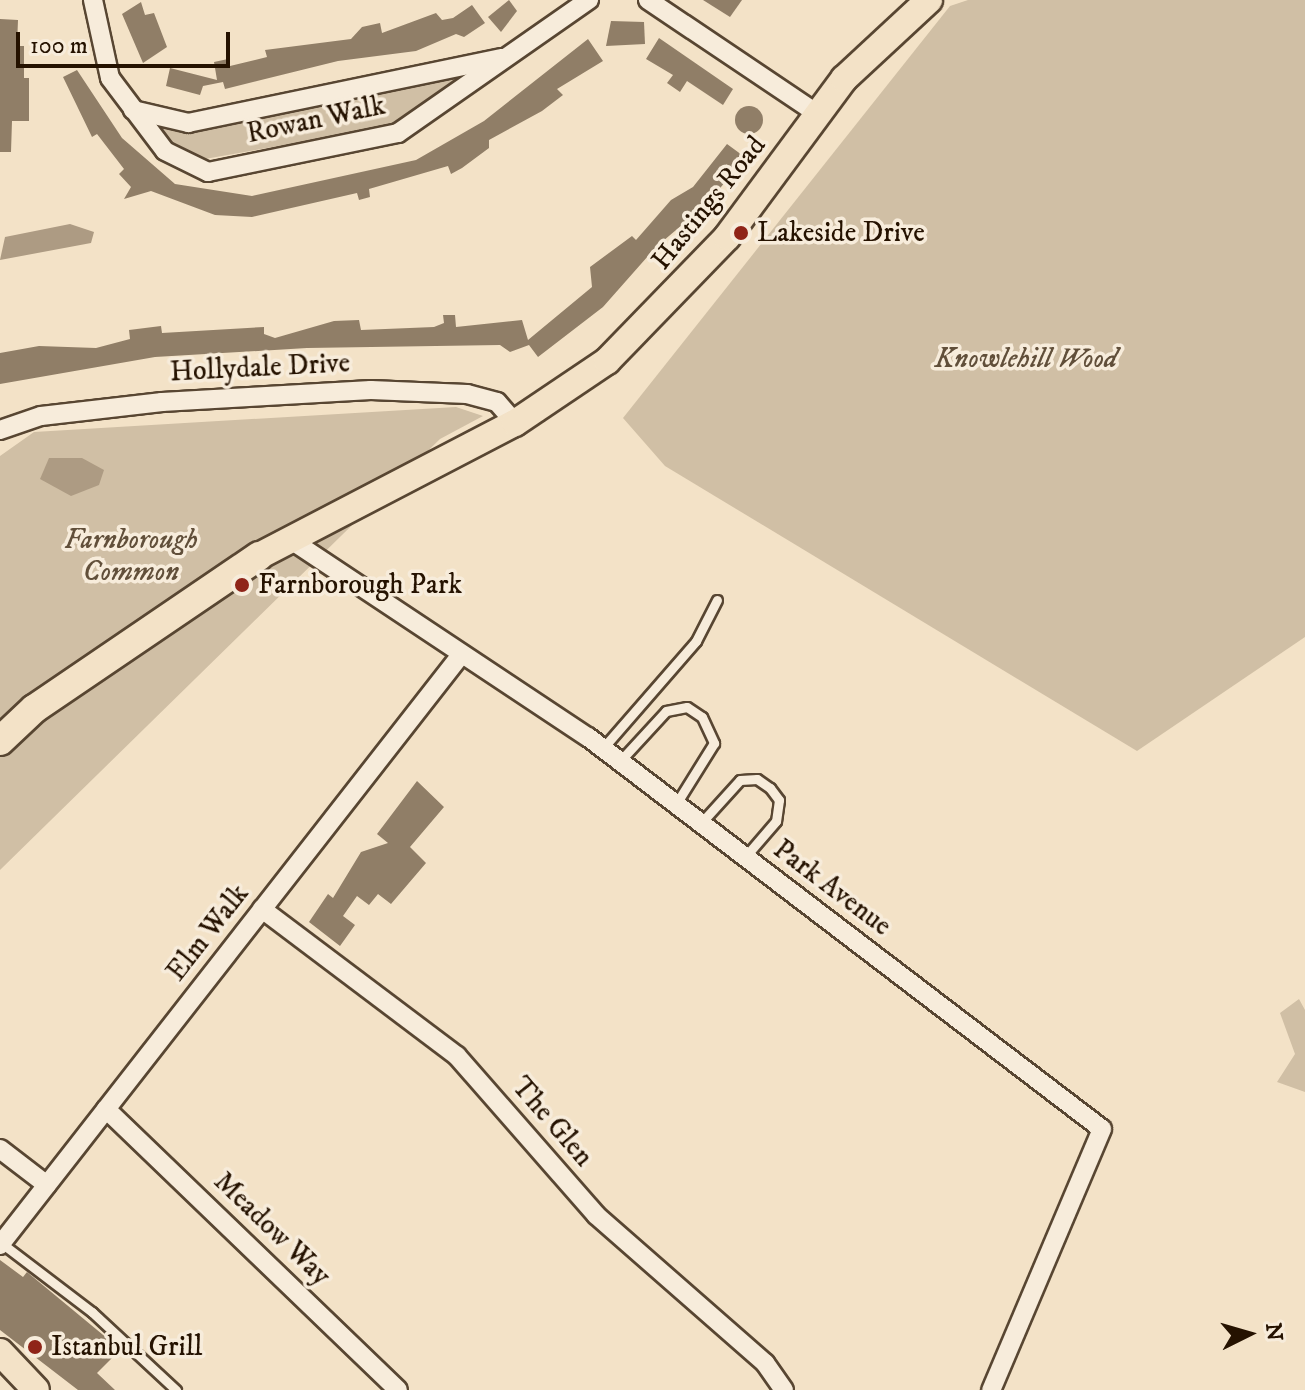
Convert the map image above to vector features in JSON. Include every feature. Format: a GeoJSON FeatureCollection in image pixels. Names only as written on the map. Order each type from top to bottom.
{"type":"FeatureCollection","features":[{"type":"Feature","properties":{"kind":"highway"},"geometry":{"type":"LineString","coordinates":[[0,741],[34,709],[259,556]]}},
{"type":"Feature","properties":{"kind":"main road","name":"Hastings Road"},"geometry":{"type":"LineString","coordinates":[[515,423],[572,388],[647,325],[737,226],[867,55],[929,0]]}},
{"type":"Feature","properties":{"kind":"main road"},"geometry":{"type":"LineString","coordinates":[[259,556],[288,538],[515,423]]}},
{"type":"Feature","properties":{"kind":"main road"},"geometry":{"type":"LineString","coordinates":[[0,1352],[36,1390]]}},
{"type":"Feature","properties":{"kind":"street","name":"Rowan Walk"},"geometry":{"type":"LineString","coordinates":[[93,0],[110,78],[165,151],[208,172],[398,133],[589,0]]}},
{"type":"Feature","properties":{"kind":"street"},"geometry":{"type":"LineString","coordinates":[[648,0],[819,115]]}},
{"type":"Feature","properties":{"kind":"street","name":"Rowan Walk"},"geometry":{"type":"LineString","coordinates":[[133,110],[188,123],[513,55]]}},
{"type":"Feature","properties":{"kind":"street","name":"Hollydale Drive"},"geometry":{"type":"LineString","coordinates":[[0,430],[41,416],[162,402],[371,390],[467,394],[497,402],[515,423]]}},
{"type":"Feature","properties":{"kind":"street","name":"Park Avenue"},"geometry":{"type":"LineString","coordinates":[[288,538],[460,656],[603,748],[1102,1129],[991,1390]]}},
{"type":"Feature","properties":{"kind":"street","name":"Elm Walk"},"geometry":{"type":"LineString","coordinates":[[0,1243],[460,656]]}},
{"type":"Feature","properties":{"kind":"street","name":"The Glen"},"geometry":{"type":"LineString","coordinates":[[262,909],[457,1056],[596,1215],[765,1363],[784,1390]]}},
{"type":"Feature","properties":{"kind":"street","name":"Meadow Way"},"geometry":{"type":"LineString","coordinates":[[106,1109],[398,1390]]}},
{"type":"Feature","properties":{"kind":"street"},"geometry":{"type":"LineString","coordinates":[[0,1149],[47,1185]]}},
{"type":"Feature","properties":{"kind":"lane"},"geometry":{"type":"LineString","coordinates":[[603,748],[696,641],[717,600]]}},
{"type":"Feature","properties":{"kind":"lane"},"geometry":{"type":"LineString","coordinates":[[620,761],[666,711],[687,707],[702,717],[714,743],[676,804]]}},
{"type":"Feature","properties":{"kind":"lane"},"geometry":{"type":"LineString","coordinates":[[701,823],[740,780],[757,779],[770,788],[779,800],[776,821],[745,857]]}},
{"type":"Feature","properties":{"kind":"lane"},"geometry":{"type":"LineString","coordinates":[[0,1243],[92,1312],[176,1390]]}},
{"type":"Feature","properties":{"kind":"green space","name":"Knowlehill Wood"},"geometry":{"type":"Polygon","coordinates":[[[968,0],[1305,0],[1305,637],[1137,751],[665,466],[623,418],[950,6],[968,0]]]}},
{"type":"Feature","properties":{"kind":"green space"},"geometry":{"type":"Polygon","coordinates":[[[471,73],[397,125],[205,159],[170,142],[158,125],[191,132],[471,73]]]}},
{"type":"Feature","properties":{"kind":"green space","name":"Farnborough Common"},"geometry":{"type":"Polygon","coordinates":[[[456,407],[483,416],[440,439],[0,870],[0,456],[34,432],[456,407]]]}},
{"type":"Feature","properties":{"kind":"green space"},"geometry":{"type":"Polygon","coordinates":[[[1299,999],[1305,1010],[1305,1092],[1277,1082],[1295,1054],[1280,1013],[1299,999]]]}},
{"type":"Feature","properties":{"kind":"shaded area"},"geometry":{"type":"Polygon","coordinates":[[[70,224],[94,232],[91,243],[0,260],[5,237],[70,224]]]}},
{"type":"Feature","properties":{"kind":"shaded area"},"geometry":{"type":"Polygon","coordinates":[[[49,458],[82,458],[104,470],[99,485],[71,496],[40,479],[49,458]]]}},
{"type":"Feature","properties":{"kind":"building"},"geometry":{"type":"Polygon","coordinates":[[[509,0],[517,11],[501,32],[488,17],[509,0]]]}},
{"type":"Feature","properties":{"kind":"building"},"geometry":{"type":"Polygon","coordinates":[[[703,0],[742,0],[730,17],[703,0]]]}},
{"type":"Feature","properties":{"kind":"building"},"geometry":{"type":"Polygon","coordinates":[[[141,2],[145,15],[154,13],[167,47],[143,63],[122,14],[141,2]]]}},
{"type":"Feature","properties":{"kind":"building"},"geometry":{"type":"Polygon","coordinates":[[[472,5],[485,23],[464,37],[456,34],[416,51],[338,61],[225,89],[223,82],[203,86],[200,95],[166,86],[170,68],[217,80],[214,62],[228,59],[230,66],[267,57],[265,50],[351,39],[362,27],[380,23],[382,33],[436,13],[442,20],[453,18],[472,5]]]}},
{"type":"Feature","properties":{"kind":"building"},"geometry":{"type":"Polygon","coordinates":[[[0,19],[18,20],[17,46],[24,46],[24,78],[29,78],[29,121],[12,121],[11,152],[0,152],[0,19]]]}},
{"type":"Feature","properties":{"kind":"building"},"geometry":{"type":"Polygon","coordinates":[[[611,21],[644,22],[645,44],[606,46],[611,21]]]}},
{"type":"Feature","properties":{"kind":"building"},"geometry":{"type":"Polygon","coordinates":[[[659,38],[733,89],[723,105],[687,81],[680,92],[667,83],[673,75],[646,59],[659,38]]]}},
{"type":"Feature","properties":{"kind":"building"},"geometry":{"type":"Polygon","coordinates":[[[588,39],[603,61],[557,89],[563,95],[542,111],[489,140],[489,148],[451,174],[448,166],[369,189],[370,197],[359,200],[357,193],[252,217],[215,215],[151,191],[124,199],[131,187],[119,174],[124,169],[97,134],[92,137],[63,77],[77,70],[122,138],[175,184],[252,196],[416,160],[484,121],[588,39]]]}},
{"type":"Feature","properties":{"kind":"building"},"geometry":{"type":"Polygon","coordinates":[[[749,106],[759,110],[763,120],[759,130],[749,134],[739,130],[735,120],[739,110],[749,106]]]}},
{"type":"Feature","properties":{"kind":"building"},"geometry":{"type":"Polygon","coordinates":[[[727,144],[742,155],[741,162],[709,202],[656,247],[603,307],[538,357],[529,345],[510,352],[500,345],[307,348],[155,357],[0,384],[0,353],[39,346],[96,348],[130,339],[129,330],[161,326],[162,333],[264,327],[264,334],[275,338],[334,321],[359,320],[361,330],[434,327],[444,323],[443,315],[455,315],[456,327],[522,320],[528,340],[592,287],[590,267],[632,236],[636,240],[671,200],[693,187],[727,144]]]}},
{"type":"Feature","properties":{"kind":"building"},"geometry":{"type":"Polygon","coordinates":[[[417,781],[444,807],[410,847],[426,863],[391,904],[378,894],[369,905],[357,896],[343,916],[355,925],[340,946],[309,922],[328,894],[333,898],[361,852],[388,843],[377,834],[417,781]]]}},
{"type":"Feature","properties":{"kind":"building"},"geometry":{"type":"Polygon","coordinates":[[[0,1260],[23,1277],[27,1272],[108,1339],[104,1343],[115,1355],[97,1373],[115,1390],[78,1390],[0,1330],[0,1260]]]}},
{"type":"Feature","properties":{"kind":"place","name":"Lakeside Drive"},"geometry":{"type":"Point","coordinates":[741,233]}},
{"type":"Feature","properties":{"kind":"place","name":"Farnborough Park"},"geometry":{"type":"Point","coordinates":[242,585]}},
{"type":"Feature","properties":{"kind":"place","name":"Istanbul Grill"},"geometry":{"type":"Point","coordinates":[35,1347]}}]}
